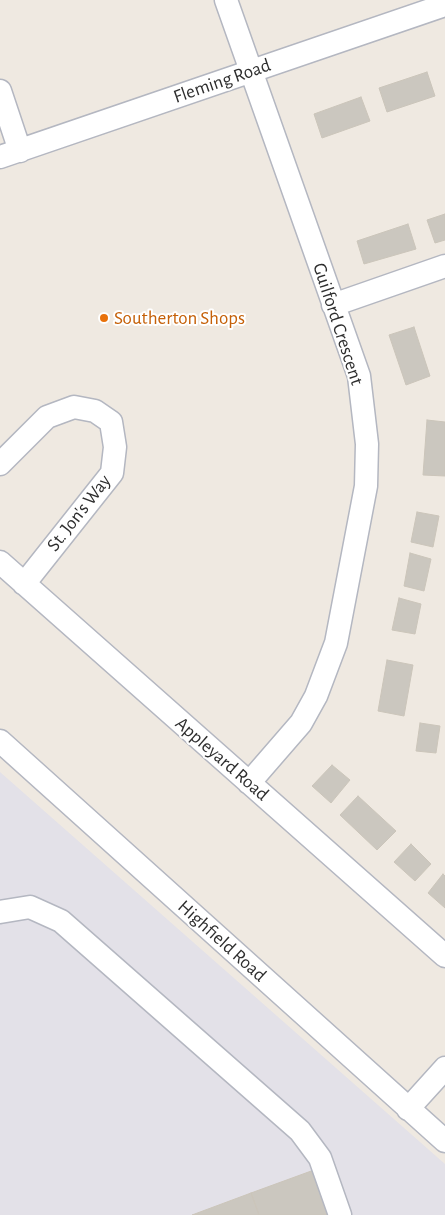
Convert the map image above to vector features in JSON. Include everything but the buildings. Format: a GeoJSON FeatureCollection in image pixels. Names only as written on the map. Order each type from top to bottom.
{"type":"FeatureCollection","features":[{"type":"Feature","properties":{"kind":"street","name":"Guilford Crescent"},"geometry":{"type":"LineString","coordinates":[[226,0],[253,70],[359,376],[367,444],[366,486],[336,643],[316,696],[301,723],[249,783]]}},
{"type":"Feature","properties":{"kind":"street","name":"Fleming Road"},"geometry":{"type":"LineString","coordinates":[[10,154],[445,5]]}},
{"type":"Feature","properties":{"kind":"street"},"geometry":{"type":"LineString","coordinates":[[0,91],[10,154]]}},
{"type":"Feature","properties":{"kind":"street"},"geometry":{"type":"LineString","coordinates":[[334,305],[445,266]]}},
{"type":"Feature","properties":{"kind":"street","name":"St. Jon's Way"},"geometry":{"type":"LineString","coordinates":[[0,464],[47,417],[74,407],[95,411],[111,422],[116,447],[112,473],[24,584]]}},
{"type":"Feature","properties":{"kind":"street","name":"Appleyard Road"},"geometry":{"type":"LineString","coordinates":[[0,562],[445,956]]}},
{"type":"Feature","properties":{"kind":"street","name":"Highfield Road"},"geometry":{"type":"LineString","coordinates":[[0,741],[445,1141]]}},
{"type":"Feature","properties":{"kind":"street"},"geometry":{"type":"LineString","coordinates":[[0,912],[30,907],[61,921],[300,1131],[320,1158],[340,1215]]}},
{"type":"Feature","properties":{"kind":"street"},"geometry":{"type":"LineString","coordinates":[[408,1108],[445,1068]]}},
{"type":"Feature","properties":{"kind":"shaded area"},"geometry":{"type":"Polygon","coordinates":[[[0,772],[445,1164],[445,1215],[0,1215],[0,772]]]}},
{"type":"Feature","properties":{"kind":"place","name":"Southerton Shops"},"geometry":{"type":"Point","coordinates":[104,318]}}]}
